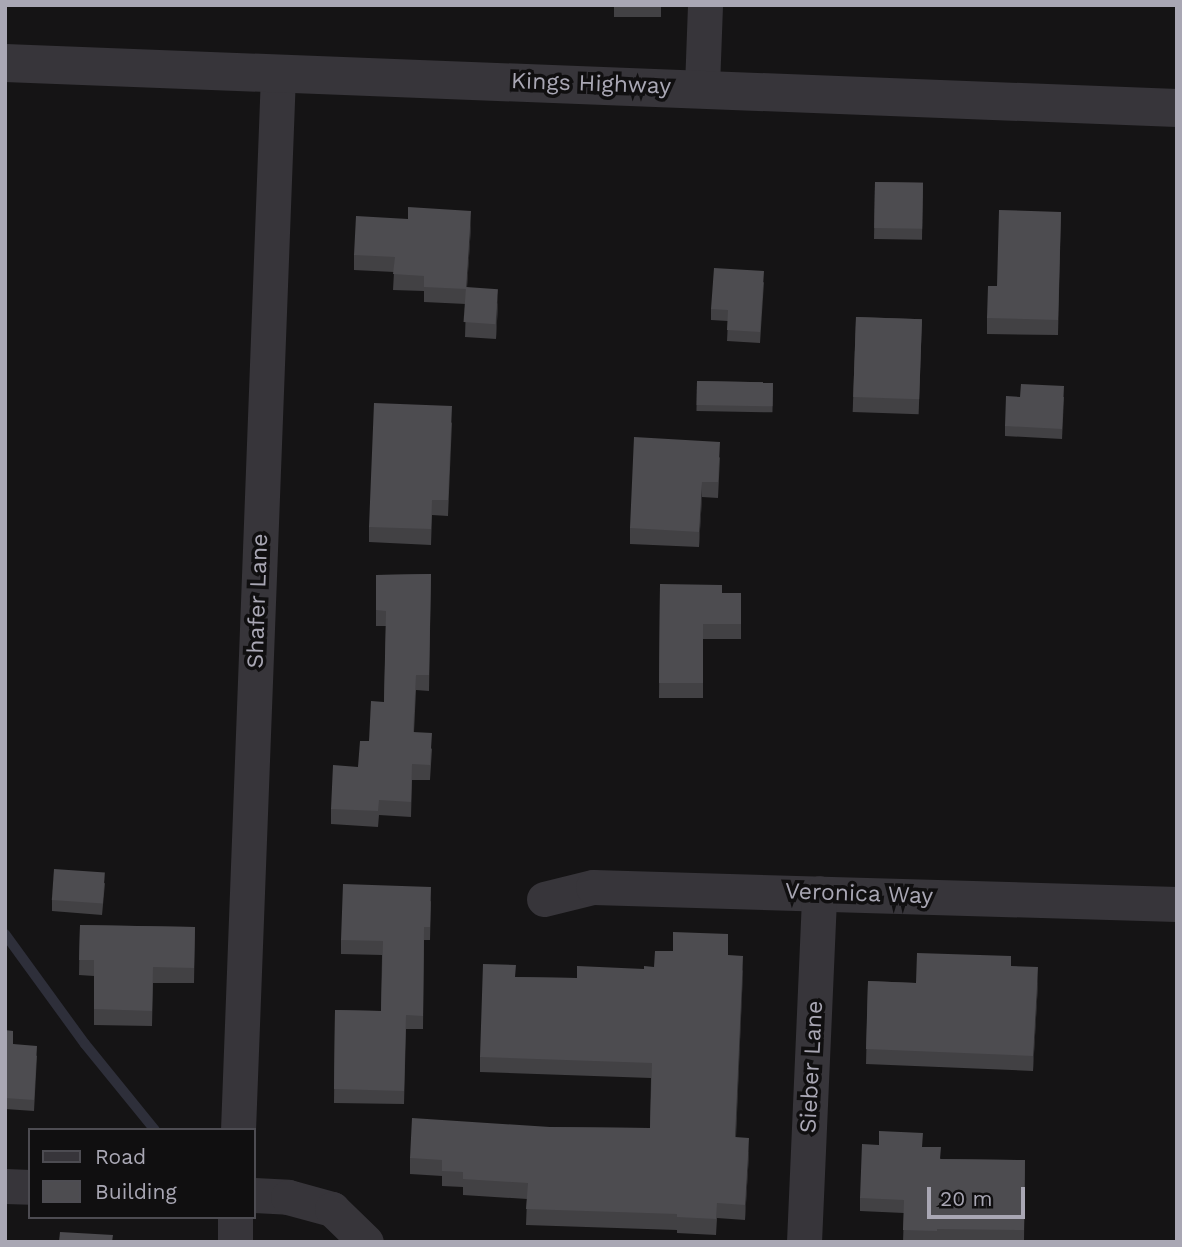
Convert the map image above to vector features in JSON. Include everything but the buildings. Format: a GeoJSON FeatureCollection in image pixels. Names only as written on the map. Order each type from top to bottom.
{"type":"FeatureCollection","features":[{"type":"Feature","properties":{"kind":"street"},"geometry":{"type":"LineString","coordinates":[[702,87],[705,5]]}},
{"type":"Feature","properties":{"kind":"street","name":"Kings Highway"},"geometry":{"type":"LineString","coordinates":[[5,63],[702,87],[1177,108]]}},
{"type":"Feature","properties":{"kind":"street","name":"Shafer Lane"},"geometry":{"type":"LineString","coordinates":[[238,1128],[278,73]]}},
{"type":"Feature","properties":{"kind":"street","name":"Veronica Way"},"geometry":{"type":"LineString","coordinates":[[544,899],[593,887],[1177,904]]}},
{"type":"Feature","properties":{"kind":"street","name":"Sieber Lane"},"geometry":{"type":"LineString","coordinates":[[804,1242],[819,893]]}},
{"type":"Feature","properties":{"kind":"street"},"geometry":{"type":"LineString","coordinates":[[5,1186],[28,1186]]}},
{"type":"Feature","properties":{"kind":"street"},"geometry":{"type":"LineString","coordinates":[[256,1195],[288,1197],[332,1209],[366,1242]]}},
{"type":"Feature","properties":{"kind":"street"},"geometry":{"type":"LineString","coordinates":[[235,1219],[235,1242]]}},
{"type":"Feature","properties":{"kind":"waterway"},"geometry":{"type":"LineString","coordinates":[[5,934],[85,1044],[153,1128]]}}]}
